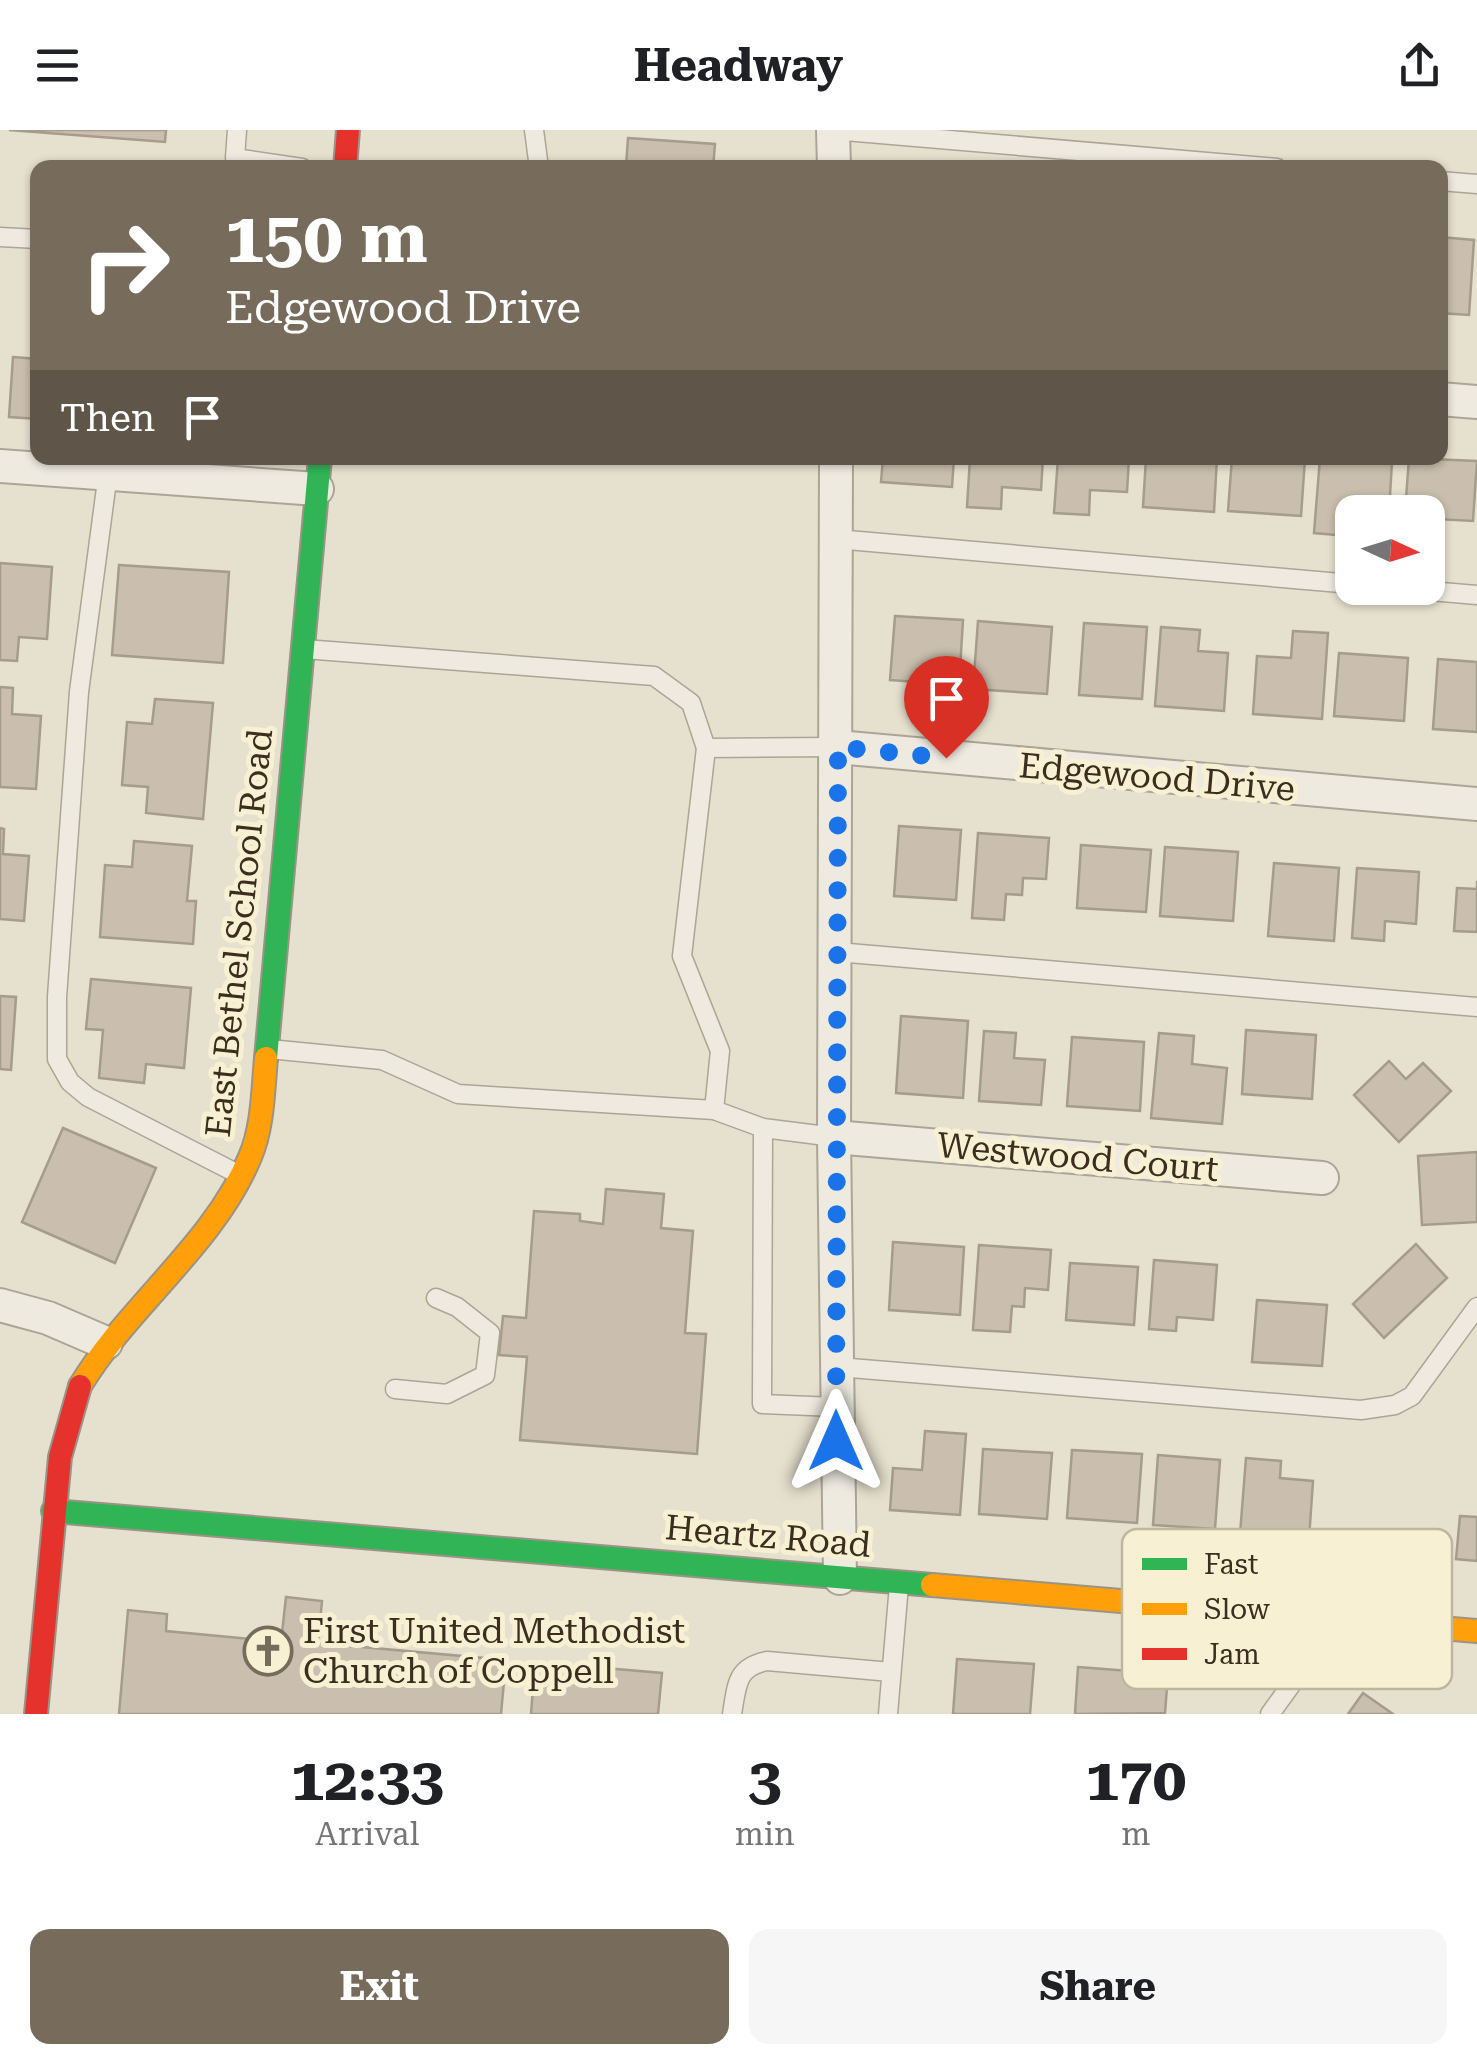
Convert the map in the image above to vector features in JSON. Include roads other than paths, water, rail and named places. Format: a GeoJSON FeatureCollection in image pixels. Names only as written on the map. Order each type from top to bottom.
{"type":"FeatureCollection","features":[{"type":"Feature","properties":{"kind":"street"},"geometry":{"type":"LineString","coordinates":[[346,160],[348,130]]}},
{"type":"Feature","properties":{"kind":"street"},"geometry":{"type":"LineString","coordinates":[[833,130],[834,160]]}},
{"type":"Feature","properties":{"kind":"street"},"geometry":{"type":"LineString","coordinates":[[1448,400],[1477,402]]}},
{"type":"Feature","properties":{"kind":"street"},"geometry":{"type":"LineString","coordinates":[[836,465],[834,1137],[840,1578]]}},
{"type":"Feature","properties":{"kind":"street"},"geometry":{"type":"LineString","coordinates":[[0,466],[108,474],[319,473]]}},
{"type":"Feature","properties":{"kind":"street","name":"East Bethel School Road"},"geometry":{"type":"LineString","coordinates":[[36,1714],[54,1512],[74,1396],[106,1343],[189,1251],[241,1176],[262,1105],[319,473]]}},
{"type":"Feature","properties":{"kind":"street","name":"Edgewood Drive"},"geometry":{"type":"LineString","coordinates":[[838,747],[1477,804]]}},
{"type":"Feature","properties":{"kind":"street","name":"Westwood Court"},"geometry":{"type":"LineString","coordinates":[[834,1137],[1322,1178]]}},
{"type":"Feature","properties":{"kind":"street"},"geometry":{"type":"LineString","coordinates":[[0,1304],[48,1318],[106,1343]]}},
{"type":"Feature","properties":{"kind":"street","name":"Heartz Road"},"geometry":{"type":"LineString","coordinates":[[54,1512],[1122,1602]]}},
{"type":"Feature","properties":{"kind":"street","name":"Heartz Road"},"geometry":{"type":"LineString","coordinates":[[1452,1630],[1477,1632]]}},
{"type":"Feature","properties":{"kind":"lane"},"geometry":{"type":"LineString","coordinates":[[237,130],[235,158],[248,160]]}},
{"type":"Feature","properties":{"kind":"lane"},"geometry":{"type":"LineString","coordinates":[[534,130],[538,160]]}},
{"type":"Feature","properties":{"kind":"lane"},"geometry":{"type":"LineString","coordinates":[[833,130],[1184,160]]}},
{"type":"Feature","properties":{"kind":"lane"},"geometry":{"type":"LineString","coordinates":[[1448,182],[1477,184]]}},
{"type":"Feature","properties":{"kind":"lane"},"geometry":{"type":"LineString","coordinates":[[0,237],[30,239]]}},
{"type":"Feature","properties":{"kind":"lane"},"geometry":{"type":"LineString","coordinates":[[108,474],[79,692],[57,996],[57,1059],[70,1082],[88,1096],[241,1176]]}},
{"type":"Feature","properties":{"kind":"lane"},"geometry":{"type":"LineString","coordinates":[[836,539],[1335,583]]}},
{"type":"Feature","properties":{"kind":"lane"},"geometry":{"type":"LineString","coordinates":[[1445,592],[1477,594]]}},
{"type":"Feature","properties":{"kind":"lane"},"geometry":{"type":"LineString","coordinates":[[303,649],[654,676],[692,702],[706,748],[682,956],[720,1051],[714,1110]]}},
{"type":"Feature","properties":{"kind":"lane"},"geometry":{"type":"LineString","coordinates":[[706,748],[838,747]]}},
{"type":"Feature","properties":{"kind":"lane"},"geometry":{"type":"LineString","coordinates":[[837,952],[1477,1008]]}},
{"type":"Feature","properties":{"kind":"lane"},"geometry":{"type":"LineString","coordinates":[[269,1049],[382,1060],[458,1094],[714,1110],[764,1128],[834,1137]]}},
{"type":"Feature","properties":{"kind":"lane"},"geometry":{"type":"LineString","coordinates":[[764,1128],[762,1404],[835,1407]]}},
{"type":"Feature","properties":{"kind":"lane"},"geometry":{"type":"LineString","coordinates":[[395,1389],[447,1394],[485,1375],[490,1333],[458,1307],[436,1298]]}},
{"type":"Feature","properties":{"kind":"lane"},"geometry":{"type":"LineString","coordinates":[[838,1367],[1362,1410],[1395,1406],[1412,1396],[1477,1307]]}},
{"type":"Feature","properties":{"kind":"lane"},"geometry":{"type":"LineString","coordinates":[[888,1714],[899,1583]]}},
{"type":"Feature","properties":{"kind":"lane"},"geometry":{"type":"LineString","coordinates":[[732,1714],[738,1678],[750,1664],[768,1660],[891,1672]]}},
{"type":"Feature","properties":{"kind":"lane"},"geometry":{"type":"LineString","coordinates":[[1270,1714],[1288,1689]]}},
{"type":"Feature","properties":{"kind":"place","name":"First United Methodist Church of Coppell"},"geometry":{"type":"Point","coordinates":[268,1651]}}]}
